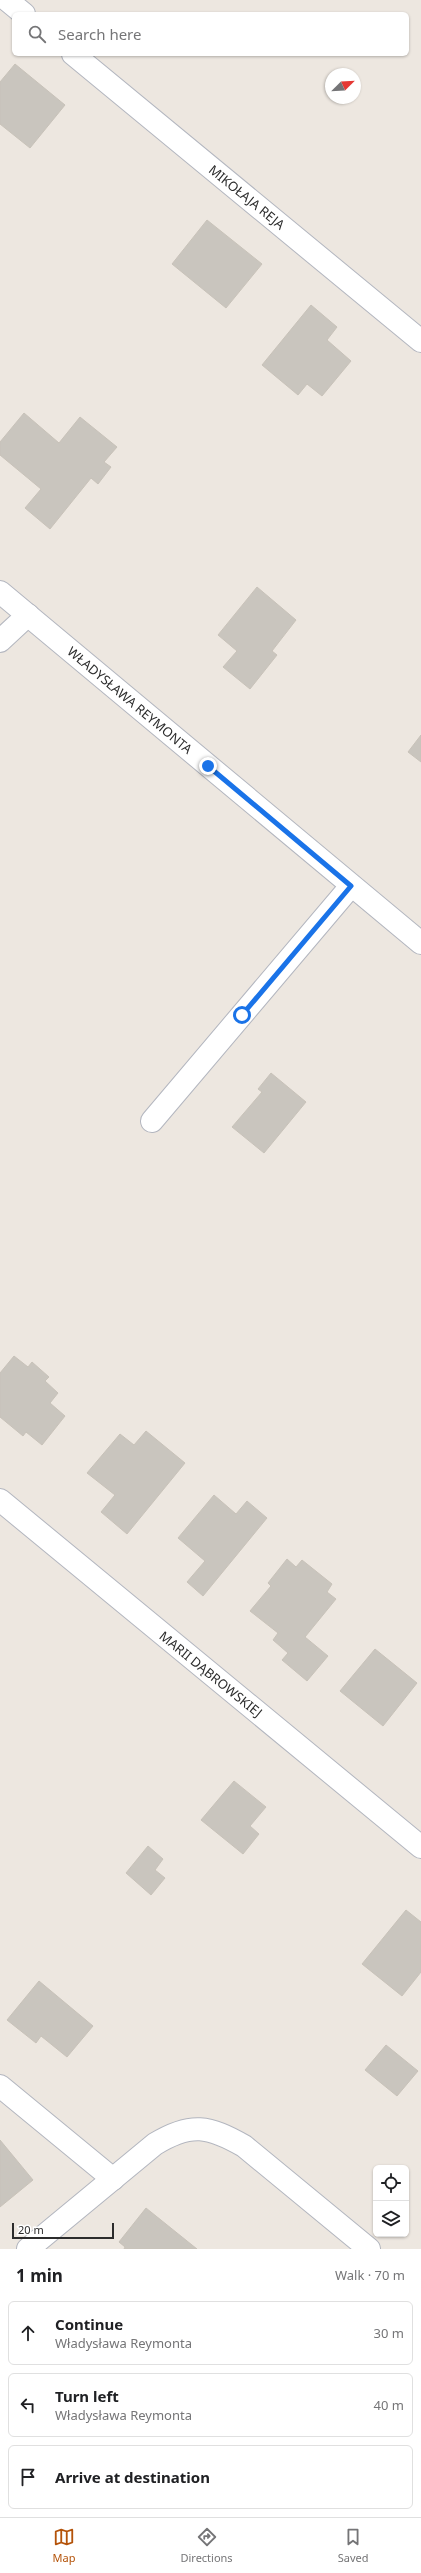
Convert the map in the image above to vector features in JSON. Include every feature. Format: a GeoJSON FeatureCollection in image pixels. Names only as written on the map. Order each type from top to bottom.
{"type":"FeatureCollection","features":[{"type":"Feature","properties":{"kind":"street"},"geometry":{"type":"LineString","coordinates":[[7,0],[22,12]]}},
{"type":"Feature","properties":{"kind":"street","name":"MIKOŁAJA REJA"},"geometry":{"type":"LineString","coordinates":[[75,56],[421,341]]}},
{"type":"Feature","properties":{"kind":"street","name":"WŁADYSŁAWA REYMONTA"},"geometry":{"type":"LineString","coordinates":[[0,592],[421,943]]}},
{"type":"Feature","properties":{"kind":"street"},"geometry":{"type":"LineString","coordinates":[[0,642],[28,615]]}},
{"type":"Feature","properties":{"kind":"street"},"geometry":{"type":"LineString","coordinates":[[152,1121],[351,886]]}},
{"type":"Feature","properties":{"kind":"street","name":"MARII DĄBROWSKIEJ"},"geometry":{"type":"LineString","coordinates":[[0,1500],[421,1847]]}},
{"type":"Feature","properties":{"kind":"street"},"geometry":{"type":"LineString","coordinates":[[0,2086],[113,2179]]}},
{"type":"Feature","properties":{"kind":"street"},"geometry":{"type":"LineString","coordinates":[[28,2249],[155,2144],[175,2132],[198,2128],[221,2132],[244,2146],[369,2249]]}},
{"type":"Feature","properties":{"kind":"building"},"geometry":{"type":"Polygon","coordinates":[[[15,64],[65,105],[30,148],[0,124],[0,82],[15,64]]]}},
{"type":"Feature","properties":{"kind":"building"},"geometry":{"type":"Polygon","coordinates":[[[207,220],[262,264],[226,308],[172,264],[207,220]]]}},
{"type":"Feature","properties":{"kind":"building"},"geometry":{"type":"Polygon","coordinates":[[[311,305],[337,327],[327,340],[351,361],[322,396],[307,384],[298,395],[262,365],[311,305]]]}},
{"type":"Feature","properties":{"kind":"building"},"geometry":{"type":"Polygon","coordinates":[[[24,413],[59,443],[80,417],[117,447],[104,462],[111,467],[98,484],[91,478],[50,529],[25,508],[41,489],[0,455],[0,442],[24,413]]]}},
{"type":"Feature","properties":{"kind":"building"},"geometry":{"type":"Polygon","coordinates":[[[257,587],[296,620],[272,651],[277,655],[250,689],[223,667],[237,651],[218,635],[257,587]]]}},
{"type":"Feature","properties":{"kind":"building"},"geometry":{"type":"Polygon","coordinates":[[[421,735],[421,762],[408,752],[421,735]]]}},
{"type":"Feature","properties":{"kind":"building"},"geometry":{"type":"Polygon","coordinates":[[[271,1073],[306,1102],[264,1153],[232,1127],[262,1092],[258,1089],[271,1073]]]}},
{"type":"Feature","properties":{"kind":"building"},"geometry":{"type":"Polygon","coordinates":[[[14,1356],[28,1367],[32,1362],[49,1377],[45,1381],[58,1393],[50,1403],[65,1416],[42,1445],[26,1432],[23,1436],[0,1417],[0,1373],[14,1356]]]}},
{"type":"Feature","properties":{"kind":"building"},"geometry":{"type":"Polygon","coordinates":[[[146,1431],[185,1463],[127,1534],[101,1512],[115,1495],[87,1473],[120,1434],[134,1445],[146,1431]]]}},
{"type":"Feature","properties":{"kind":"building"},"geometry":{"type":"Polygon","coordinates":[[[214,1495],[236,1514],[247,1501],[267,1518],[203,1596],[187,1582],[205,1561],[178,1538],[214,1495]]]}},
{"type":"Feature","properties":{"kind":"building"},"geometry":{"type":"Polygon","coordinates":[[[287,1559],[296,1567],[302,1560],[332,1584],[327,1592],[336,1599],[305,1637],[328,1656],[307,1681],[282,1660],[288,1653],[273,1640],[278,1633],[250,1611],[271,1586],[268,1583],[287,1559]]]}},
{"type":"Feature","properties":{"kind":"building"},"geometry":{"type":"Polygon","coordinates":[[[375,1649],[417,1683],[383,1726],[340,1691],[375,1649]]]}},
{"type":"Feature","properties":{"kind":"building"},"geometry":{"type":"Polygon","coordinates":[[[234,1781],[266,1807],[250,1826],[259,1834],[243,1854],[201,1820],[234,1781]]]}},
{"type":"Feature","properties":{"kind":"building"},"geometry":{"type":"Polygon","coordinates":[[[148,1846],[163,1859],[155,1870],[165,1878],[151,1895],[126,1873],[148,1846]]]}},
{"type":"Feature","properties":{"kind":"building"},"geometry":{"type":"Polygon","coordinates":[[[406,1910],[421,1922],[421,1972],[402,1996],[362,1964],[406,1910]]]}},
{"type":"Feature","properties":{"kind":"building"},"geometry":{"type":"Polygon","coordinates":[[[39,1981],[93,2026],[67,2057],[41,2036],[36,2043],[7,2020],[39,1981]]]}},
{"type":"Feature","properties":{"kind":"building"},"geometry":{"type":"Polygon","coordinates":[[[386,2045],[418,2071],[397,2096],[365,2070],[386,2045]]]}},
{"type":"Feature","properties":{"kind":"building"},"geometry":{"type":"Polygon","coordinates":[[[0,2140],[33,2180],[0,2207],[0,2140]]]}},
{"type":"Feature","properties":{"kind":"building"},"geometry":{"type":"Polygon","coordinates":[[[146,2208],[197,2249],[124,2249],[125,2247],[119,2242],[146,2208]]]}},
{"type":"Feature","properties":{"kind":"route"},"geometry":{"type":"LineString","coordinates":[[208,766],[351,886],[242,1015]]}}]}
